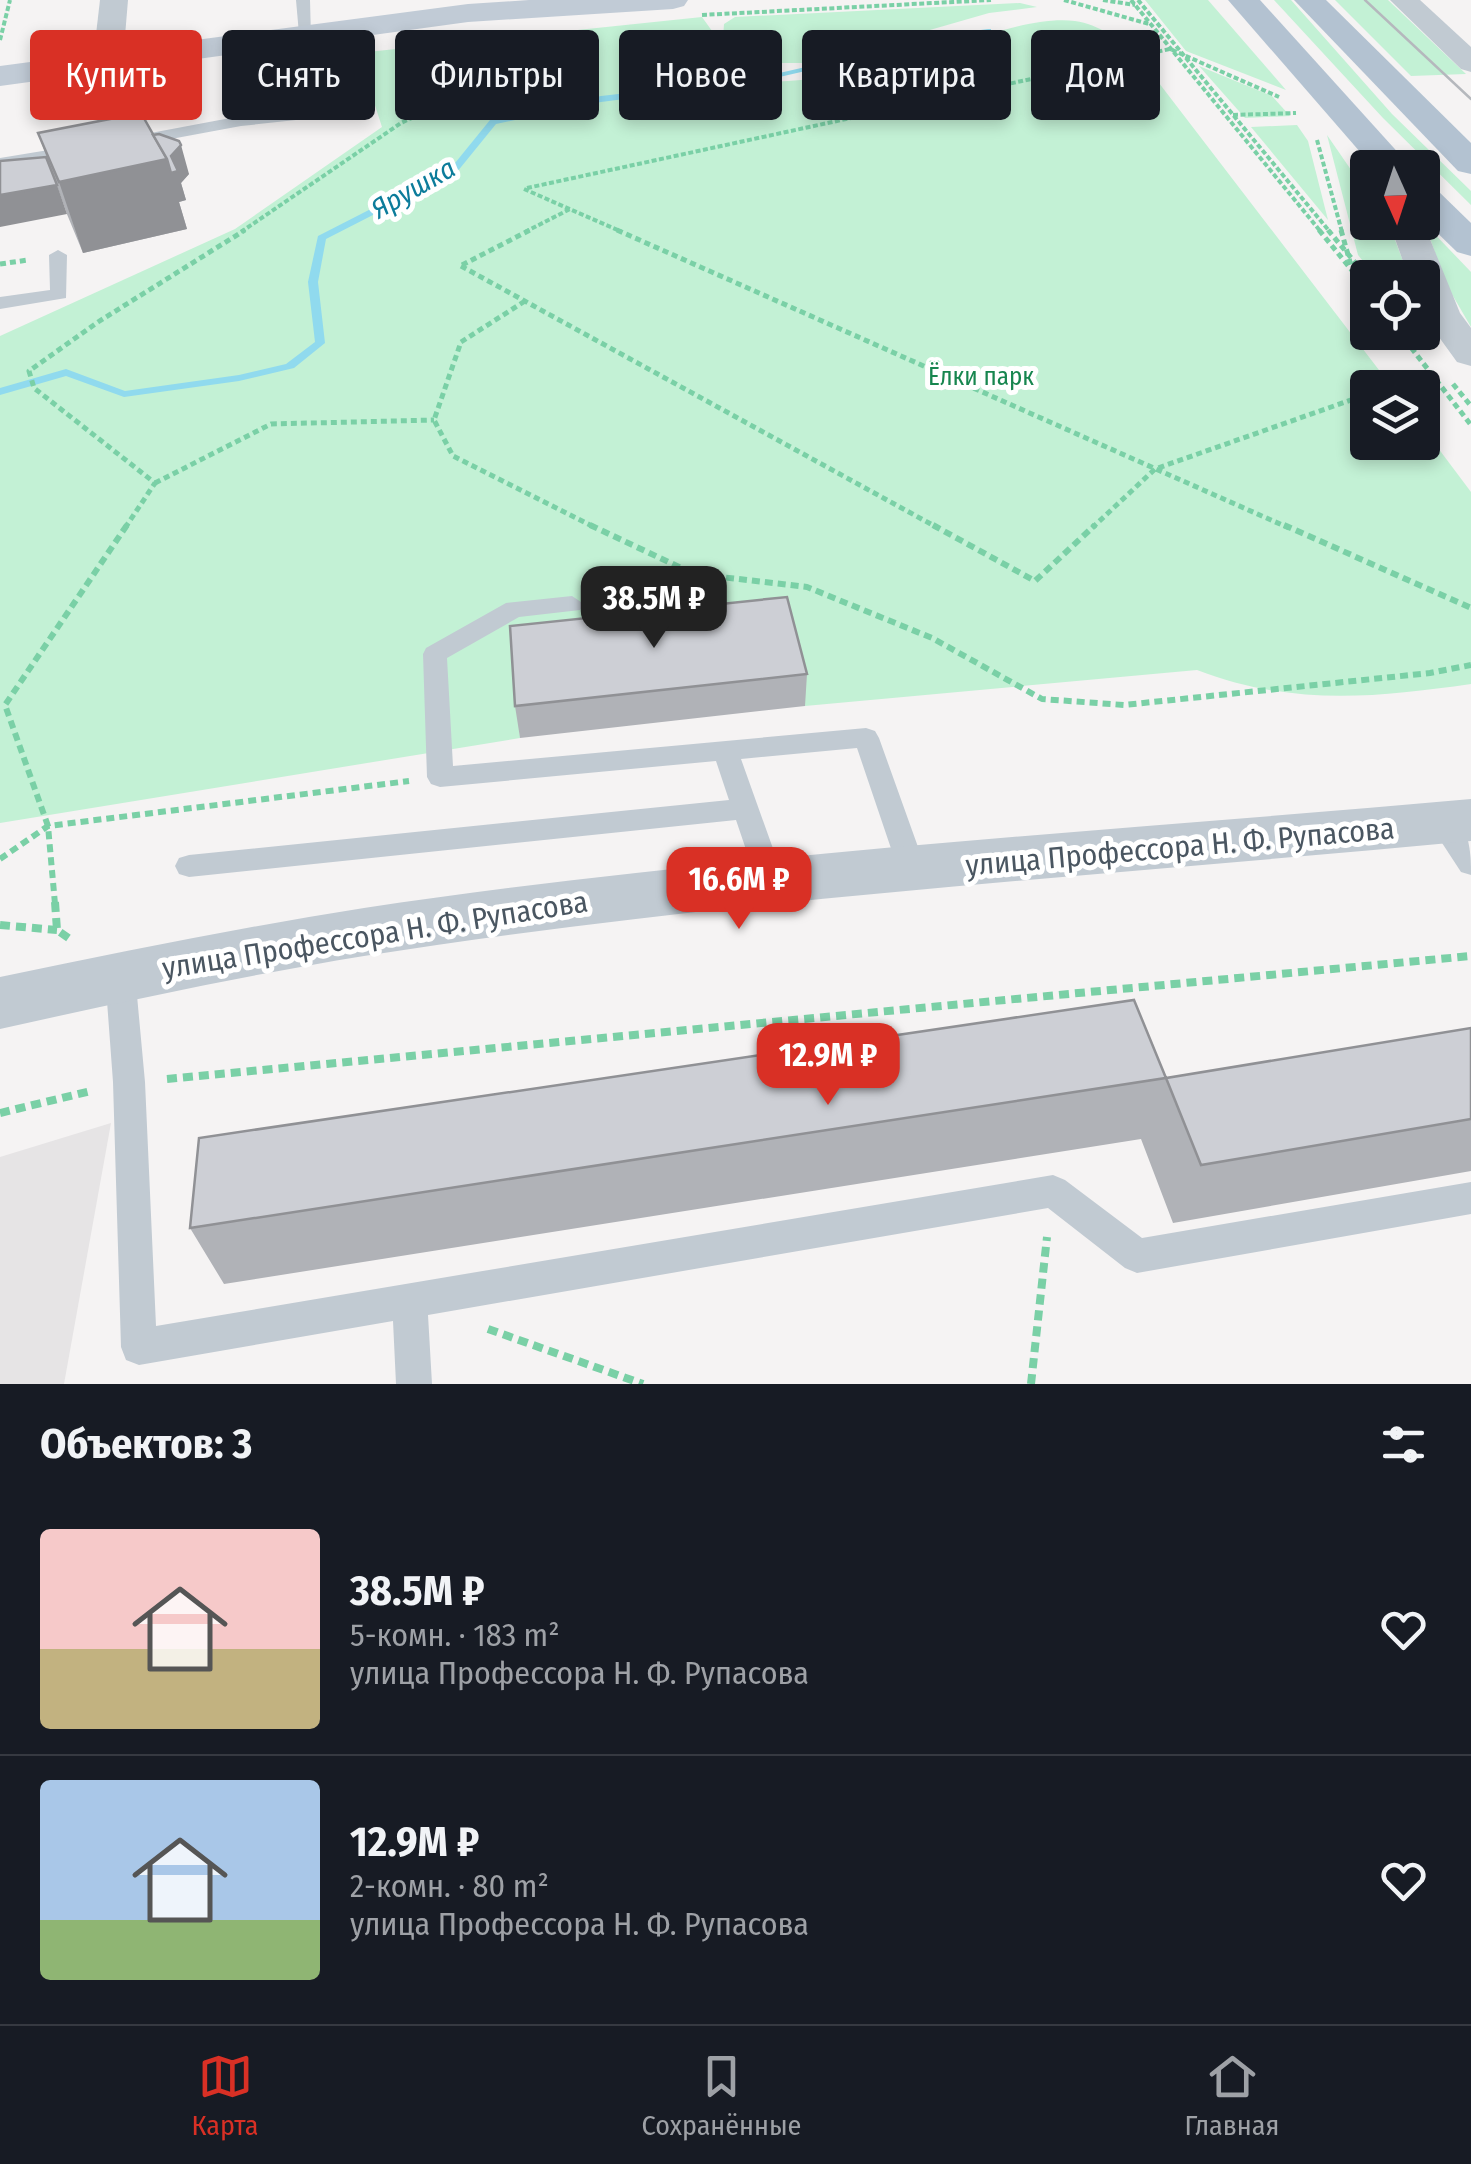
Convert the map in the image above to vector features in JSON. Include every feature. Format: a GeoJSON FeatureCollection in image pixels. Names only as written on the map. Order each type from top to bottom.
{"type":"FeatureCollection","features":[{"type":"Feature","properties":{"kind":"main road"},"geometry":{"type":"LineString","coordinates":[[1309,0],[1471,163]]}},
{"type":"Feature","properties":{"kind":"main road"},"geometry":{"type":"LineString","coordinates":[[1243,3],[1375,150]]}},
{"type":"Feature","properties":{"kind":"main road"},"geometry":{"type":"LineString","coordinates":[[1440,214],[1471,244]]}},
{"type":"Feature","properties":{"kind":"street"},"geometry":{"type":"LineString","coordinates":[[111,30],[114,0]]}},
{"type":"Feature","properties":{"kind":"street"},"geometry":{"type":"LineString","coordinates":[[337,30],[468,13],[673,0]]}},
{"type":"Feature","properties":{"kind":"street"},"geometry":{"type":"LineString","coordinates":[[1404,0],[1471,64]]}},
{"type":"Feature","properties":{"kind":"street"},"geometry":{"type":"LineString","coordinates":[[0,76],[30,72]]}},
{"type":"Feature","properties":{"kind":"street"},"geometry":{"type":"LineString","coordinates":[[1413,240],[1457,363]]}},
{"type":"Feature","properties":{"kind":"street","name":"улица Профессора Н. Ф. Рупасова"},"geometry":{"type":"LineString","coordinates":[[0,1003],[120,974],[497,911],[913,872],[1462,836]]}},
{"type":"Feature","properties":{"kind":"lane"},"geometry":{"type":"LineString","coordinates":[[304,0],[306,30]]}},
{"type":"Feature","properties":{"kind":"lane"},"geometry":{"type":"LineString","coordinates":[[114,120],[117,144]]}},
{"type":"Feature","properties":{"kind":"lane"},"geometry":{"type":"LineString","coordinates":[[0,163],[240,120]]}},
{"type":"Feature","properties":{"kind":"lane"},"geometry":{"type":"LineString","coordinates":[[0,304],[59,294],[58,255]]}},
{"type":"Feature","properties":{"kind":"lane"},"geometry":{"type":"LineString","coordinates":[[576,596],[514,609],[435,654],[440,777],[866,738],[913,872]]}},
{"type":"Feature","properties":{"kind":"lane"},"geometry":{"type":"LineString","coordinates":[[725,751],[772,885]]}},
{"type":"Feature","properties":{"kind":"lane"},"geometry":{"type":"LineString","coordinates":[[189,866],[746,809]]}},
{"type":"Feature","properties":{"kind":"lane"},"geometry":{"type":"LineString","coordinates":[[120,974],[130,1082],[139,1347],[1053,1191],[1137,1256],[1471,1198]]}},
{"type":"Feature","properties":{"kind":"lane"},"geometry":{"type":"LineString","coordinates":[[410,1301],[414,1384]]}},
{"type":"Feature","properties":{"kind":"path"},"geometry":{"type":"LineString","coordinates":[[0,40],[10,0]]}},
{"type":"Feature","properties":{"kind":"path"},"geometry":{"type":"LineString","coordinates":[[1064,0],[1150,24]]}},
{"type":"Feature","properties":{"kind":"path"},"geometry":{"type":"LineString","coordinates":[[1103,0],[1135,2],[1353,260]]}},
{"type":"Feature","properties":{"kind":"path"},"geometry":{"type":"LineString","coordinates":[[1135,2],[1222,116],[1350,267]]}},
{"type":"Feature","properties":{"kind":"path"},"geometry":{"type":"LineString","coordinates":[[1350,263],[1317,140],[1295,113],[1276,94],[1170,49],[524,189],[1471,608]]}},
{"type":"Feature","properties":{"kind":"path"},"geometry":{"type":"LineString","coordinates":[[1222,116],[1295,113]]}},
{"type":"Feature","properties":{"kind":"path"},"geometry":{"type":"LineString","coordinates":[[155,483],[34,388],[29,371],[407,120]]}},
{"type":"Feature","properties":{"kind":"path"},"geometry":{"type":"LineString","coordinates":[[570,209],[461,266],[1035,581],[1155,469],[1350,400]]}},
{"type":"Feature","properties":{"kind":"path"},"geometry":{"type":"LineString","coordinates":[[526,300],[461,342],[434,420],[454,456],[499,482],[695,574]]}},
{"type":"Feature","properties":{"kind":"path"},"geometry":{"type":"LineString","coordinates":[[1440,387],[1471,425]]}},
{"type":"Feature","properties":{"kind":"path"},"geometry":{"type":"LineString","coordinates":[[58,930],[48,826],[5,706],[155,483],[271,424],[434,420]]}},
{"type":"Feature","properties":{"kind":"path"},"geometry":{"type":"LineString","coordinates":[[576,596],[695,574],[807,586],[932,638],[1042,699],[1124,706],[1430,673],[1471,665]]}},
{"type":"Feature","properties":{"kind":"path"},"geometry":{"type":"LineString","coordinates":[[0,859],[48,826],[440,777]]}},
{"type":"Feature","properties":{"kind":"path"},"geometry":{"type":"LineString","coordinates":[[0,925],[58,930],[120,974]]}},
{"type":"Feature","properties":{"kind":"path"},"geometry":{"type":"LineString","coordinates":[[0,1113],[130,1082],[1471,956]]}},
{"type":"Feature","properties":{"kind":"path"},"geometry":{"type":"LineString","coordinates":[[1031,1384],[1053,1191]]}},
{"type":"Feature","properties":{"kind":"path"},"geometry":{"type":"LineString","coordinates":[[482,1326],[642,1384]]}},
{"type":"Feature","properties":{"kind":"shaded area"},"geometry":{"type":"Polygon","coordinates":[[[111,1123],[64,1384],[0,1384],[0,1157],[111,1123]]]}},
{"type":"Feature","properties":{"kind":"green space"},"geometry":{"type":"Polygon","coordinates":[[[1145,0],[1208,0],[1286,90],[1186,51],[1145,0]]]}},
{"type":"Feature","properties":{"kind":"green space"},"geometry":{"type":"Polygon","coordinates":[[[1274,0],[1291,0],[1429,150],[1415,150],[1274,0]]]}},
{"type":"Feature","properties":{"kind":"green space"},"geometry":{"type":"Polygon","coordinates":[[[1335,0],[1388,0],[1466,74],[1411,76],[1335,0]]]}},
{"type":"Feature","properties":{"kind":"green space"},"geometry":{"type":"Polygon","coordinates":[[[1020,3],[1037,7],[989,13],[930,30],[802,30],[802,63],[782,63],[782,30],[724,30],[724,24],[735,17],[1020,3]]]}},
{"type":"Feature","properties":{"kind":"green space","name":"Ёлки парк"},"geometry":{"type":"Polygon","coordinates":[[[702,17],[711,30],[619,30],[619,120],[782,120],[782,82],[802,80],[802,120],[1011,120],[1011,30],[1003,30],[1026,24],[1075,21],[1102,30],[1031,30],[1031,120],[1160,120],[1160,84],[1350,332],[1350,350],[1364,350],[1379,370],[1350,370],[1350,460],[1440,460],[1440,451],[1471,492],[1471,684],[1332,696],[1266,689],[1197,670],[805,706],[515,659],[520,738],[0,823],[0,336],[235,229],[382,127],[375,105],[375,51],[395,49],[395,120],[599,120],[599,30],[578,30],[702,17]]]}},
{"type":"Feature","properties":{"kind":"green space"},"geometry":{"type":"Polygon","coordinates":[[[1199,66],[1272,96],[1290,116],[1245,118],[1199,66]]]}},
{"type":"Feature","properties":{"kind":"green space"},"geometry":{"type":"Polygon","coordinates":[[[1297,125],[1308,141],[1328,220],[1251,127],[1297,125]]]}},
{"type":"Feature","properties":{"kind":"green space"},"geometry":{"type":"Polygon","coordinates":[[[1327,135],[1350,168],[1350,224],[1327,135]]]}},
{"type":"Feature","properties":{"kind":"green space"},"geometry":{"type":"Polygon","coordinates":[[[1440,161],[1471,191],[1471,205],[1440,174],[1440,161]]]}},
{"type":"Feature","properties":{"kind":"green space"},"geometry":{"type":"Polygon","coordinates":[[[1354,240],[1395,240],[1403,260],[1362,260],[1354,240]]]}},
{"type":"Feature","properties":{"kind":"green space"},"geometry":{"type":"Polygon","coordinates":[[[1431,240],[1440,240],[1471,272],[1471,327],[1446,284],[1431,240]]]}},
{"type":"Feature","properties":{"kind":"building"},"geometry":{"type":"Polygon","coordinates":[[[105,120],[145,120],[167,159],[59,182],[38,133],[105,120]]]}},
{"type":"Feature","properties":{"kind":"building"},"geometry":{"type":"Polygon","coordinates":[[[153,135],[179,141],[181,145],[171,156],[178,171],[171,173],[153,135]]]}},
{"type":"Feature","properties":{"kind":"building"},"geometry":{"type":"Polygon","coordinates":[[[46,157],[57,185],[0,195],[0,161],[46,157]]]}},
{"type":"Feature","properties":{"kind":"building"},"geometry":{"type":"Polygon","coordinates":[[[787,597],[807,674],[515,706],[510,626],[787,597]]]}},
{"type":"Feature","properties":{"kind":"building"},"geometry":{"type":"Polygon","coordinates":[[[1134,1000],[1166,1078],[190,1228],[199,1138],[1134,1000]]]}},
{"type":"Feature","properties":{"kind":"building"},"geometry":{"type":"Polygon","coordinates":[[[1471,1028],[1471,1119],[1201,1165],[1166,1078],[1471,1028]]]}},
{"type":"Feature","properties":{"kind":"waterway","name":"Ярушка"},"geometry":{"type":"LineString","coordinates":[[0,392],[66,372],[124,394],[239,378],[290,366],[320,343],[313,282],[321,238],[454,170],[493,122],[601,99],[758,80],[802,70]]}},
{"type":"Feature","properties":{"kind":"tram line"},"geometry":{"type":"LineString","coordinates":[[1365,0],[1471,99]]}}]}
